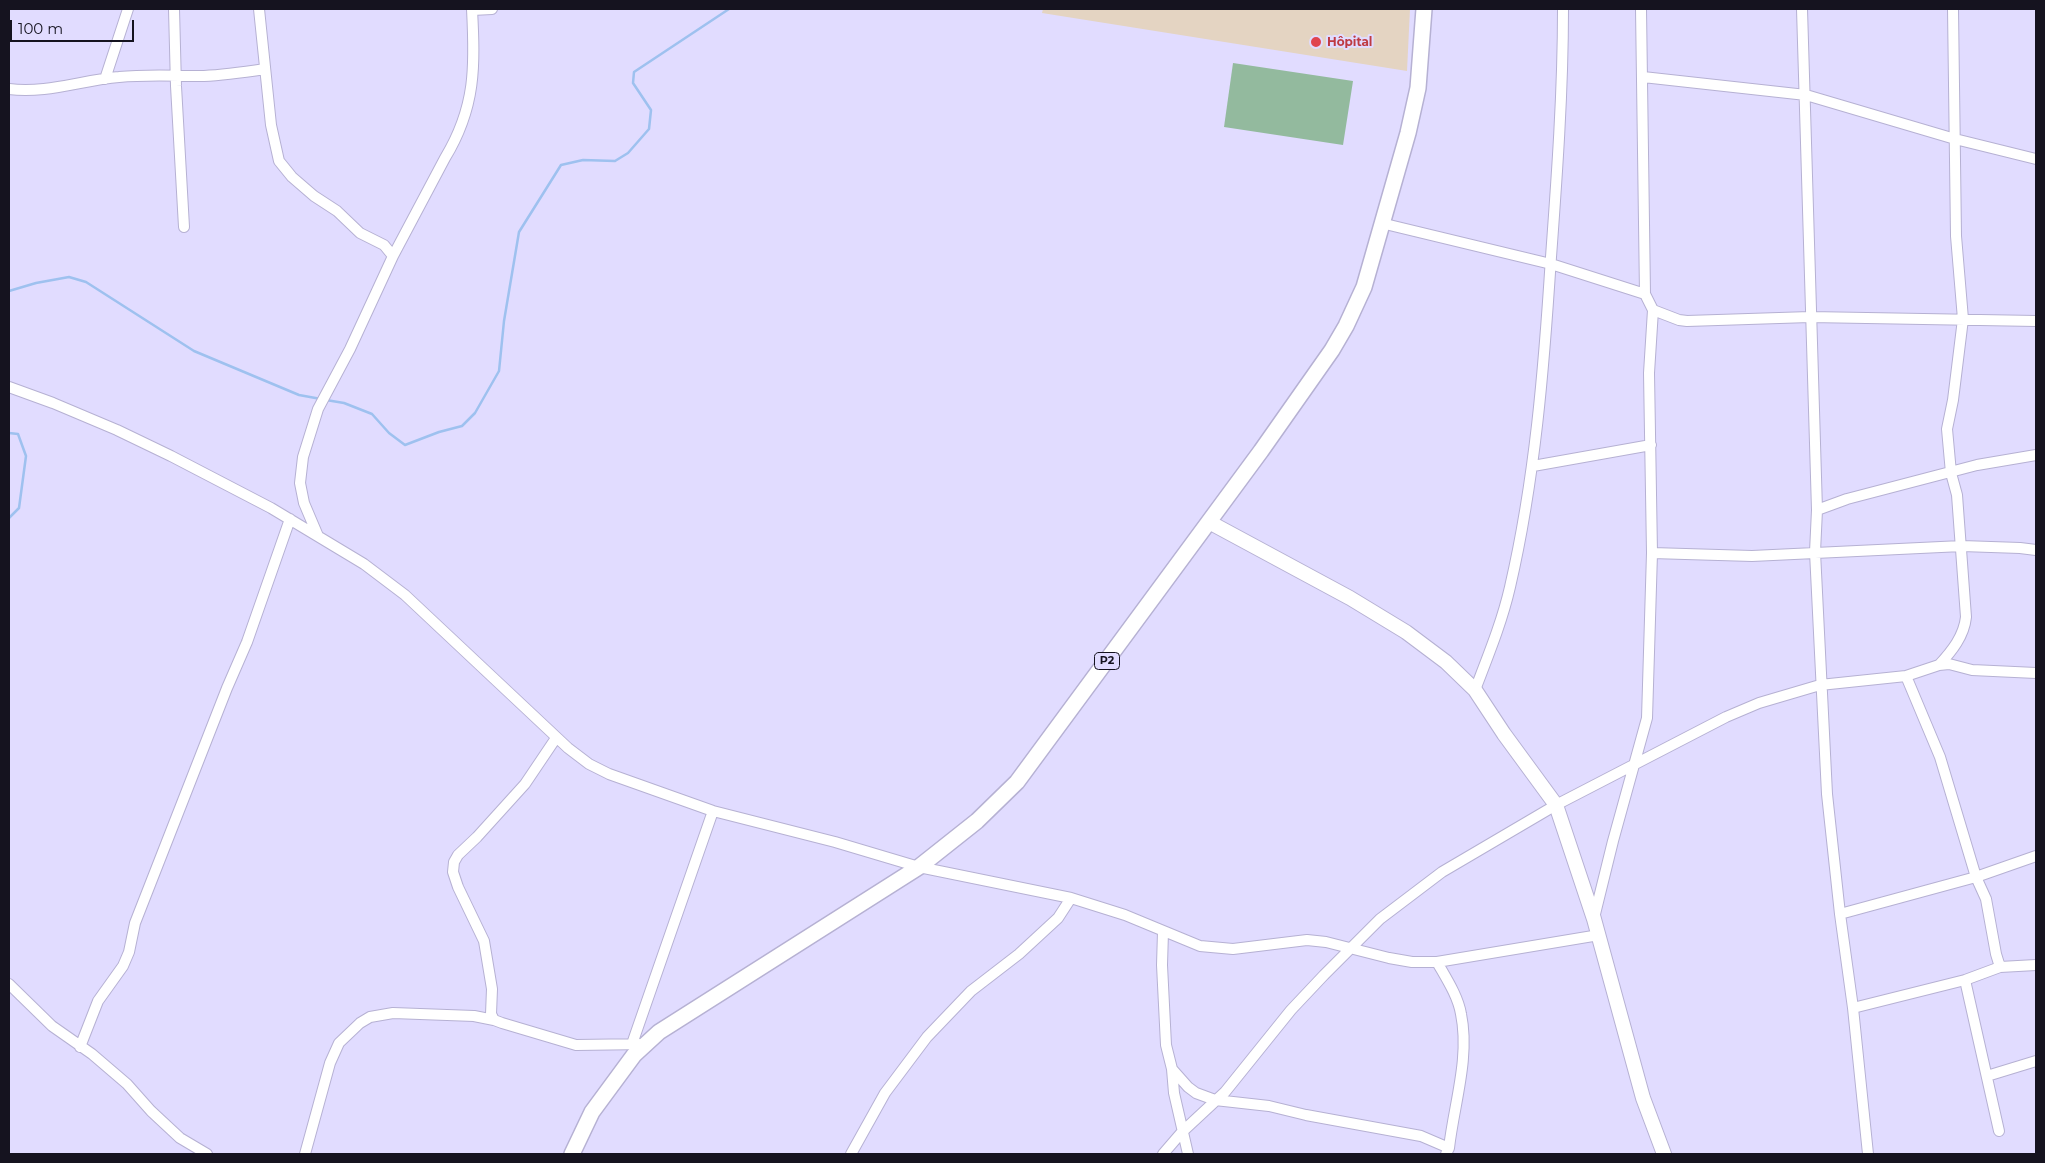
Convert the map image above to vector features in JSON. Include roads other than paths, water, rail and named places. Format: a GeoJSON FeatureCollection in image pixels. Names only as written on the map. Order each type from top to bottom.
{"type":"FeatureCollection","features":[{"type":"Feature","properties":{"kind":"main road","name":"P2"},"geometry":{"type":"LineString","coordinates":[[572,1154],[592,1112],[634,1055],[639,1044],[919,867],[977,821],[1017,782],[1209,522],[1332,350],[1346,326],[1364,287],[1408,133],[1418,88],[1424,9]]}},
{"type":"Feature","properties":{"kind":"main road"},"geometry":{"type":"LineString","coordinates":[[1209,522],[1350,598],[1406,632],[1446,662],[1475,690],[1504,734],[1556,805],[1594,919],[1643,1098],[1664,1154]]}},
{"type":"Feature","properties":{"kind":"street"},"geometry":{"type":"LineString","coordinates":[[105,79],[128,9]]}},
{"type":"Feature","properties":{"kind":"street"},"geometry":{"type":"LineString","coordinates":[[174,9],[184,227]]}},
{"type":"Feature","properties":{"kind":"street"},"geometry":{"type":"LineString","coordinates":[[259,9],[274,141],[283,168],[314,196],[338,211],[354,228],[384,245],[393,256]]}},
{"type":"Feature","properties":{"kind":"street"},"geometry":{"type":"LineString","coordinates":[[318,536],[304,503],[300,483],[303,457],[318,409],[368,314],[393,256],[444,158],[453,145],[461,126],[474,73],[475,52],[472,9],[492,9]]}},
{"type":"Feature","properties":{"kind":"street"},"geometry":{"type":"LineString","coordinates":[[1475,690],[1510,588],[1533,466],[1551,264],[1563,80],[1563,9]]}},
{"type":"Feature","properties":{"kind":"street"},"geometry":{"type":"LineString","coordinates":[[1594,919],[1632,765],[1647,718],[1652,553],[1649,373],[1653,310],[1645,294],[1641,9]]}},
{"type":"Feature","properties":{"kind":"street"},"geometry":{"type":"LineString","coordinates":[[1802,9],[1806,95],[1810,317],[1817,510],[1815,552],[1820,686],[1827,794],[1840,914],[1853,1008],[1868,1154]]}},
{"type":"Feature","properties":{"kind":"street"},"geometry":{"type":"LineString","coordinates":[[1939,665],[1948,656],[1965,628],[1962,546],[1957,495],[1946,429],[1953,400],[1962,318],[1956,236],[1953,9]]}},
{"type":"Feature","properties":{"kind":"street"},"geometry":{"type":"LineString","coordinates":[[9,89],[48,89],[105,79],[176,74],[237,74],[265,68]]}},
{"type":"Feature","properties":{"kind":"street"},"geometry":{"type":"LineString","coordinates":[[1643,77],[1806,95],[1955,139],[2036,159]]}},
{"type":"Feature","properties":{"kind":"street"},"geometry":{"type":"LineString","coordinates":[[1381,224],[1551,264],[1645,294]]}},
{"type":"Feature","properties":{"kind":"street"},"geometry":{"type":"LineString","coordinates":[[1653,310],[1671,318],[1687,321],[1810,317],[1962,318],[2036,321]]}},
{"type":"Feature","properties":{"kind":"street"},"geometry":{"type":"LineString","coordinates":[[9,387],[53,403],[126,434],[290,519],[364,564],[404,595],[556,738],[589,764],[609,774],[713,811],[835,842],[919,867],[1070,898],[1125,915],[1163,932],[1200,946],[1212,948],[1233,948],[1306,940],[1326,942],[1349,949],[1412,962],[1438,962],[1598,935]]}},
{"type":"Feature","properties":{"kind":"street"},"geometry":{"type":"LineString","coordinates":[[1533,466],[1651,445]]}},
{"type":"Feature","properties":{"kind":"street"},"geometry":{"type":"LineString","coordinates":[[1817,510],[1847,499],[1977,465],[2036,455]]}},
{"type":"Feature","properties":{"kind":"street"},"geometry":{"type":"LineString","coordinates":[[80,1047],[98,1001],[123,966],[129,952],[135,923],[247,642],[290,519]]}},
{"type":"Feature","properties":{"kind":"street"},"geometry":{"type":"LineString","coordinates":[[1652,553],[1752,556],[1962,546],[2036,550]]}},
{"type":"Feature","properties":{"kind":"street"},"geometry":{"type":"LineString","coordinates":[[1163,1154],[1182,1132],[1225,1092],[1291,1010],[1349,949],[1402,900],[1442,872],[1556,805],[1726,717],[1759,703],[1820,686],[1906,676],[1939,665],[1949,664],[1972,670],[2036,674]]}},
{"type":"Feature","properties":{"kind":"street"},"geometry":{"type":"LineString","coordinates":[[1906,676],[1940,757],[1976,876],[1986,899],[2000,967]]}},
{"type":"Feature","properties":{"kind":"street"},"geometry":{"type":"LineString","coordinates":[[494,1020],[492,1014],[492,988],[484,941],[458,887],[453,872],[454,862],[458,855],[477,837],[524,784],[556,738]]}},
{"type":"Feature","properties":{"kind":"street"},"geometry":{"type":"LineString","coordinates":[[305,1154],[330,1063],[339,1043],[360,1023],[370,1017],[393,1013],[474,1016],[494,1020],[576,1045],[639,1044],[713,811]]}},
{"type":"Feature","properties":{"kind":"street"},"geometry":{"type":"LineString","coordinates":[[1840,914],[1976,876],[2036,856]]}},
{"type":"Feature","properties":{"kind":"street"},"geometry":{"type":"LineString","coordinates":[[851,1154],[885,1093],[927,1036],[971,991],[997,969],[1019,954],[1058,918],[1070,898]]}},
{"type":"Feature","properties":{"kind":"street"},"geometry":{"type":"LineString","coordinates":[[1163,932],[1162,979],[1166,1045],[1172,1069],[1174,1093],[1188,1154]]}},
{"type":"Feature","properties":{"kind":"street"},"geometry":{"type":"LineString","coordinates":[[1172,1069],[1196,1093],[1215,1100],[1269,1106],[1306,1115],[1421,1136],[1448,1151],[1463,1058],[1464,1037],[1458,1001],[1438,962]]}},
{"type":"Feature","properties":{"kind":"street"},"geometry":{"type":"LineString","coordinates":[[1853,1008],[1965,980],[2000,967],[2036,964]]}},
{"type":"Feature","properties":{"kind":"street"},"geometry":{"type":"LineString","coordinates":[[1965,980],[1999,1131]]}},
{"type":"Feature","properties":{"kind":"street"},"geometry":{"type":"LineString","coordinates":[[9,984],[52,1026],[92,1054],[127,1084],[151,1111],[180,1138],[207,1154]]}},
{"type":"Feature","properties":{"kind":"street"},"geometry":{"type":"LineString","coordinates":[[1987,1076],[2036,1061]]}},
{"type":"Feature","properties":{"kind":"waterway"},"geometry":{"type":"LineString","coordinates":[[326,400],[344,403],[372,414],[389,433],[405,445],[439,432],[462,426],[475,413],[499,371],[504,321],[519,232],[561,165],[583,160],[615,161],[628,153],[649,129],[651,110],[633,83],[634,72],[729,9]]}},
{"type":"Feature","properties":{"kind":"waterway"},"geometry":{"type":"LineString","coordinates":[[9,291],[36,283],[69,277],[86,282],[194,351],[299,395],[321,399]]}},
{"type":"Feature","properties":{"kind":"waterway"},"geometry":{"type":"LineString","coordinates":[[9,433],[18,434],[26,456],[19,508],[9,518]]}},
{"type":"Feature","properties":{"kind":"place","name":"Hôpital"},"geometry":{"type":"Point","coordinates":[1316,42]}}]}
